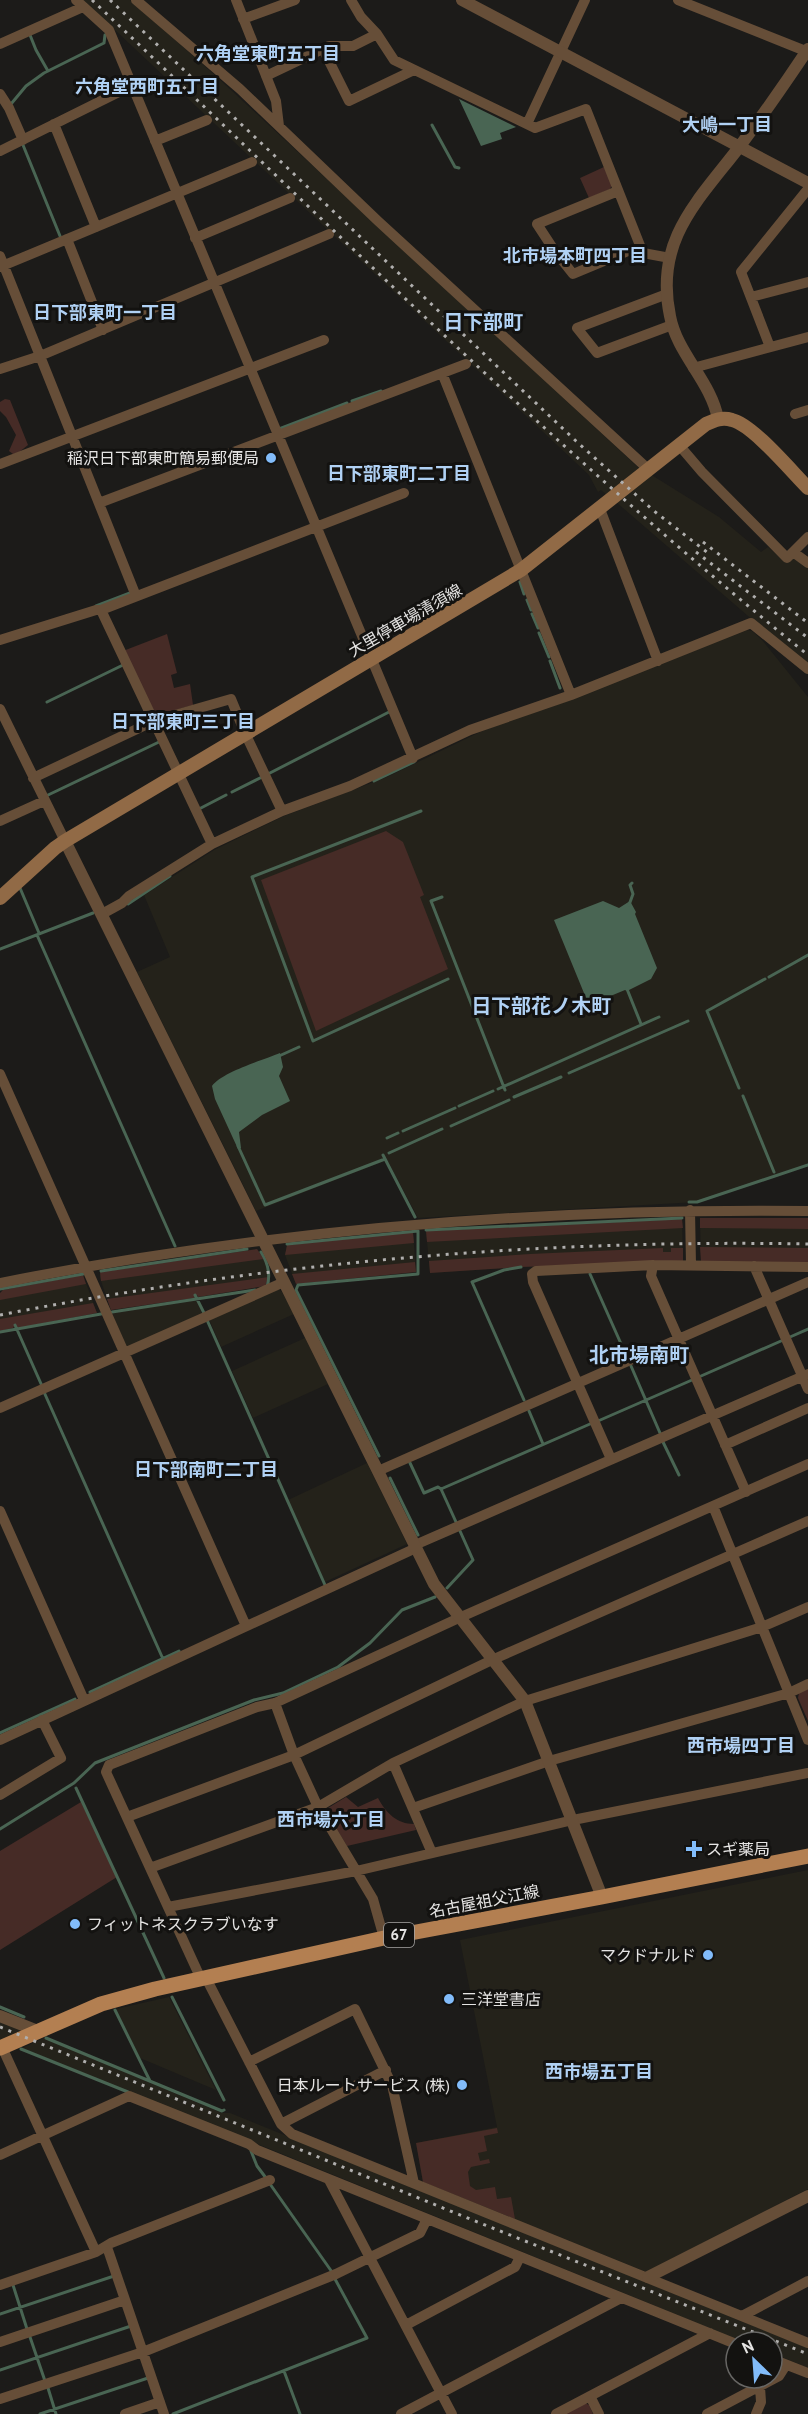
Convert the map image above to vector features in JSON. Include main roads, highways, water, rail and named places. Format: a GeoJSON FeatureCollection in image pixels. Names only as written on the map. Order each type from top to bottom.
{"type":"FeatureCollection","features":[{"type":"Feature","properties":{"kind":"main road","name":"大里停車場清須線"},"geometry":{"type":"LineString","coordinates":[[0,898],[65,841],[521,570],[706,424],[718,418],[739,422],[750,430],[808,488]]}},
{"type":"Feature","properties":{"kind":"main road","name":"名古屋祖父江線"},"geometry":{"type":"LineString","coordinates":[[1,2048],[101,2004],[203,1978],[384,1938],[602,1898],[808,1856]]}},
{"type":"Feature","properties":{"kind":"waterway"},"geometry":{"type":"LineString","coordinates":[[30,35],[48,71]]}},
{"type":"Feature","properties":{"kind":"waterway"},"geometry":{"type":"LineString","coordinates":[[11,104],[26,86],[44,73],[104,43],[105,35]]}},
{"type":"Feature","properties":{"kind":"waterway"},"geometry":{"type":"LineString","coordinates":[[432,125],[455,167],[459,168]]}},
{"type":"Feature","properties":{"kind":"waterway"},"geometry":{"type":"LineString","coordinates":[[23,145],[60,236]]}},
{"type":"Feature","properties":{"kind":"waterway"},"geometry":{"type":"LineString","coordinates":[[352,401],[381,391]]}},
{"type":"Feature","properties":{"kind":"waterway"},"geometry":{"type":"LineString","coordinates":[[279,429],[347,403]]}},
{"type":"Feature","properties":{"kind":"waterway"},"geometry":{"type":"LineString","coordinates":[[520,582],[524,594]]}},
{"type":"Feature","properties":{"kind":"waterway"},"geometry":{"type":"LineString","coordinates":[[96,606],[130,593]]}},
{"type":"Feature","properties":{"kind":"waterway"},"geometry":{"type":"LineString","coordinates":[[527,600],[531,610]]}},
{"type":"Feature","properties":{"kind":"waterway"},"geometry":{"type":"LineString","coordinates":[[532,614],[538,628]]}},
{"type":"Feature","properties":{"kind":"waterway"},"geometry":{"type":"LineString","coordinates":[[539,633],[549,657]]}},
{"type":"Feature","properties":{"kind":"waterway"},"geometry":{"type":"LineString","coordinates":[[550,661],[560,688]]}},
{"type":"Feature","properties":{"kind":"waterway"},"geometry":{"type":"LineString","coordinates":[[47,702],[123,665]]}},
{"type":"Feature","properties":{"kind":"waterway"},"geometry":{"type":"LineString","coordinates":[[268,774],[389,712]]}},
{"type":"Feature","properties":{"kind":"waterway"},"geometry":{"type":"LineString","coordinates":[[46,796],[159,742]]}},
{"type":"Feature","properties":{"kind":"waterway"},"geometry":{"type":"LineString","coordinates":[[374,781],[414,762]]}},
{"type":"Feature","properties":{"kind":"waterway"},"geometry":{"type":"LineString","coordinates":[[232,792],[262,777]]}},
{"type":"Feature","properties":{"kind":"waterway"},"geometry":{"type":"LineString","coordinates":[[199,809],[226,795]]}},
{"type":"Feature","properties":{"kind":"waterway"},"geometry":{"type":"LineString","coordinates":[[421,811],[252,877],[313,1041],[448,979]]}},
{"type":"Feature","properties":{"kind":"waterway"},"geometry":{"type":"LineString","coordinates":[[128,904],[170,876]]}},
{"type":"Feature","properties":{"kind":"waterway"},"geometry":{"type":"LineString","coordinates":[[629,905],[633,894],[630,885],[632,883]]}},
{"type":"Feature","properties":{"kind":"waterway"},"geometry":{"type":"LineString","coordinates":[[20,888],[39,933]]}},
{"type":"Feature","properties":{"kind":"waterway"},"geometry":{"type":"LineString","coordinates":[[442,897],[431,901],[505,1090]]}},
{"type":"Feature","properties":{"kind":"waterway"},"geometry":{"type":"LineString","coordinates":[[0,949],[93,913]]}},
{"type":"Feature","properties":{"kind":"waterway"},"geometry":{"type":"LineString","coordinates":[[37,935],[175,1246]]}},
{"type":"Feature","properties":{"kind":"waterway"},"geometry":{"type":"LineString","coordinates":[[769,977],[808,955]]}},
{"type":"Feature","properties":{"kind":"waterway"},"geometry":{"type":"LineString","coordinates":[[739,1088],[707,1011],[765,979]]}},
{"type":"Feature","properties":{"kind":"waterway"},"geometry":{"type":"LineString","coordinates":[[627,989],[641,1024]]}},
{"type":"Feature","properties":{"kind":"waterway"},"geometry":{"type":"LineString","coordinates":[[498,1089],[659,1017]]}},
{"type":"Feature","properties":{"kind":"waterway"},"geometry":{"type":"LineString","coordinates":[[569,1073],[688,1021]]}},
{"type":"Feature","properties":{"kind":"waterway"},"geometry":{"type":"LineString","coordinates":[[279,1056],[299,1047]]}},
{"type":"Feature","properties":{"kind":"waterway"},"geometry":{"type":"LineString","coordinates":[[514,1097],[561,1077]]}},
{"type":"Feature","properties":{"kind":"waterway"},"geometry":{"type":"LineString","coordinates":[[459,1106],[493,1091]]}},
{"type":"Feature","properties":{"kind":"waterway"},"geometry":{"type":"LineString","coordinates":[[743,1096],[774,1172]]}},
{"type":"Feature","properties":{"kind":"waterway"},"geometry":{"type":"LineString","coordinates":[[451,1126],[509,1100]]}},
{"type":"Feature","properties":{"kind":"waterway"},"geometry":{"type":"LineString","coordinates":[[403,1131],[455,1108]]}},
{"type":"Feature","properties":{"kind":"waterway"},"geometry":{"type":"LineString","coordinates":[[389,1153],[442,1129]]}},
{"type":"Feature","properties":{"kind":"waterway"},"geometry":{"type":"LineString","coordinates":[[387,1138],[398,1133]]}},
{"type":"Feature","properties":{"kind":"waterway"},"geometry":{"type":"LineString","coordinates":[[238,1146],[265,1205],[385,1159]]}},
{"type":"Feature","properties":{"kind":"waterway"},"geometry":{"type":"LineString","coordinates":[[383,1155],[415,1217]]}},
{"type":"Feature","properties":{"kind":"waterway"},"geometry":{"type":"LineString","coordinates":[[689,1202],[697,1202],[808,1165]]}},
{"type":"Feature","properties":{"kind":"waterway"},"geometry":{"type":"LineString","coordinates":[[426,1230],[682,1218]]}},
{"type":"Feature","properties":{"kind":"waterway"},"geometry":{"type":"LineString","coordinates":[[287,1244],[418,1231],[418,1274],[298,1285],[296,1290],[379,1456]]}},
{"type":"Feature","properties":{"kind":"waterway"},"geometry":{"type":"LineString","coordinates":[[101,1271],[247,1249]]}},
{"type":"Feature","properties":{"kind":"waterway"},"geometry":{"type":"LineString","coordinates":[[261,1252],[268,1269],[267,1287]]}},
{"type":"Feature","properties":{"kind":"waterway"},"geometry":{"type":"LineString","coordinates":[[521,1267],[504,1270],[472,1282],[524,1400]]}},
{"type":"Feature","properties":{"kind":"waterway"},"geometry":{"type":"LineString","coordinates":[[0,1289],[83,1274]]}},
{"type":"Feature","properties":{"kind":"waterway"},"geometry":{"type":"LineString","coordinates":[[590,1274],[626,1355]]}},
{"type":"Feature","properties":{"kind":"waterway"},"geometry":{"type":"LineString","coordinates":[[112,1312],[255,1290]]}},
{"type":"Feature","properties":{"kind":"waterway"},"geometry":{"type":"LineString","coordinates":[[195,1295],[204,1313]]}},
{"type":"Feature","properties":{"kind":"waterway"},"geometry":{"type":"LineString","coordinates":[[0,1332],[101,1314]]}},
{"type":"Feature","properties":{"kind":"waterway"},"geometry":{"type":"LineString","coordinates":[[207,1320],[325,1585]]}},
{"type":"Feature","properties":{"kind":"waterway"},"geometry":{"type":"LineString","coordinates":[[15,1325],[42,1386]]}},
{"type":"Feature","properties":{"kind":"waterway"},"geometry":{"type":"LineString","coordinates":[[790,1337],[808,1329]]}},
{"type":"Feature","properties":{"kind":"waterway"},"geometry":{"type":"LineString","coordinates":[[701,1376],[781,1341]]}},
{"type":"Feature","properties":{"kind":"waterway"},"geometry":{"type":"LineString","coordinates":[[631,1366],[660,1433]]}},
{"type":"Feature","properties":{"kind":"waterway"},"geometry":{"type":"LineString","coordinates":[[598,1421],[692,1380]]}},
{"type":"Feature","properties":{"kind":"waterway"},"geometry":{"type":"LineString","coordinates":[[44,1392],[163,1659]]}},
{"type":"Feature","properties":{"kind":"waterway"},"geometry":{"type":"LineString","coordinates":[[529,1411],[543,1444]]}},
{"type":"Feature","properties":{"kind":"waterway"},"geometry":{"type":"LineString","coordinates":[[456,1522],[441,1489],[590,1424]]}},
{"type":"Feature","properties":{"kind":"waterway"},"geometry":{"type":"LineString","coordinates":[[663,1442],[679,1475]]}},
{"type":"Feature","properties":{"kind":"waterway"},"geometry":{"type":"LineString","coordinates":[[410,1463],[424,1493],[438,1487],[441,1489]]}},
{"type":"Feature","properties":{"kind":"waterway"},"geometry":{"type":"LineString","coordinates":[[390,1478],[418,1535]]}},
{"type":"Feature","properties":{"kind":"waterway"},"geometry":{"type":"LineString","coordinates":[[447,1588],[473,1560],[460,1531]]}},
{"type":"Feature","properties":{"kind":"waterway"},"geometry":{"type":"LineString","coordinates":[[0,1829],[74,1783],[95,1763],[254,1700],[283,1693],[338,1667],[370,1643],[402,1610],[435,1597]]}},
{"type":"Feature","properties":{"kind":"waterway"},"geometry":{"type":"LineString","coordinates":[[90,1692],[179,1651]]}},
{"type":"Feature","properties":{"kind":"waterway"},"geometry":{"type":"LineString","coordinates":[[0,1733],[75,1699]]}},
{"type":"Feature","properties":{"kind":"waterway"},"geometry":{"type":"LineString","coordinates":[[76,1788],[164,1978]]}},
{"type":"Feature","properties":{"kind":"waterway"},"geometry":{"type":"LineString","coordinates":[[172,1997],[224,2100]]}},
{"type":"Feature","properties":{"kind":"waterway"},"geometry":{"type":"LineString","coordinates":[[0,2007],[24,2017]]}},
{"type":"Feature","properties":{"kind":"waterway"},"geometry":{"type":"LineString","coordinates":[[115,2010],[150,2081]]}},
{"type":"Feature","properties":{"kind":"waterway"},"geometry":{"type":"LineString","coordinates":[[46,2038],[224,2110]]}},
{"type":"Feature","properties":{"kind":"waterway"},"geometry":{"type":"LineString","coordinates":[[21,2049],[128,2092]]}},
{"type":"Feature","properties":{"kind":"waterway"},"geometry":{"type":"LineString","coordinates":[[251,2151],[257,2166],[266,2178]]}},
{"type":"Feature","properties":{"kind":"waterway"},"geometry":{"type":"LineString","coordinates":[[270,2184],[332,2272]]}},
{"type":"Feature","properties":{"kind":"waterway"},"geometry":{"type":"LineString","coordinates":[[0,2314],[114,2276]]}},
{"type":"Feature","properties":{"kind":"waterway"},"geometry":{"type":"LineString","coordinates":[[173,2414],[367,2338],[335,2279]]}},
{"type":"Feature","properties":{"kind":"waterway"},"geometry":{"type":"LineString","coordinates":[[13,2285],[27,2329]]}},
{"type":"Feature","properties":{"kind":"waterway"},"geometry":{"type":"LineString","coordinates":[[0,2370],[131,2326]]}},
{"type":"Feature","properties":{"kind":"waterway"},"geometry":{"type":"LineString","coordinates":[[30,2337],[45,2381]]}},
{"type":"Feature","properties":{"kind":"waterway"},"geometry":{"type":"LineString","coordinates":[[284,2371],[300,2414]]}},
{"type":"Feature","properties":{"kind":"waterway"},"geometry":{"type":"LineString","coordinates":[[40,2414],[148,2378]]}},
{"type":"Feature","properties":{"kind":"waterway"},"geometry":{"type":"LineString","coordinates":[[48,2388],[56,2414]]}},
{"type":"Feature","properties":{"kind":"railway"},"geometry":{"type":"LineString","coordinates":[[92,0],[533,417],[715,578],[808,655]]}},
{"type":"Feature","properties":{"kind":"railway"},"geometry":{"type":"LineString","coordinates":[[110,0],[576,441],[654,511],[708,553]]}},
{"type":"Feature","properties":{"kind":"railway"},"geometry":{"type":"LineString","coordinates":[[703,542],[808,623]]}},
{"type":"Feature","properties":{"kind":"railway"},"geometry":{"type":"LineString","coordinates":[[696,552],[808,638]]}},
{"type":"Feature","properties":{"kind":"railway"},"geometry":{"type":"LineString","coordinates":[[0,1315],[201,1281],[402,1258],[605,1246],[706,1243],[808,1244]]}},
{"type":"Feature","properties":{"kind":"railway"},"geometry":{"type":"LineString","coordinates":[[0,2027],[808,2354]]}},
{"type":"Feature","properties":{"kind":"place","name":"稲沢日下部東町簡易郵便局"},"geometry":{"type":"Point","coordinates":[271,458]}},
{"type":"Feature","properties":{"kind":"place","name":"スギ薬局"},"geometry":{"type":"Point","coordinates":[694,1849]}},
{"type":"Feature","properties":{"kind":"place","name":"フィットネスクラブいなす"},"geometry":{"type":"Point","coordinates":[75,1924]}},
{"type":"Feature","properties":{"kind":"place","name":"マクドナルド"},"geometry":{"type":"Point","coordinates":[708,1955]}},
{"type":"Feature","properties":{"kind":"place","name":"三洋堂書店"},"geometry":{"type":"Point","coordinates":[449,1999]}},
{"type":"Feature","properties":{"kind":"place","name":"日本ルートサービス (株)"},"geometry":{"type":"Point","coordinates":[462,2085]}},
{"type":"Feature","properties":{"kind":"district","name":"六角堂東町五丁目"},"geometry":{"type":"Point","coordinates":[268,54]}},
{"type":"Feature","properties":{"kind":"district","name":"六角堂西町五丁目"},"geometry":{"type":"Point","coordinates":[147,87]}},
{"type":"Feature","properties":{"kind":"district","name":"大嶋一丁目"},"geometry":{"type":"Point","coordinates":[727,125]}},
{"type":"Feature","properties":{"kind":"district","name":"北市場本町四丁目"},"geometry":{"type":"Point","coordinates":[575,256]}},
{"type":"Feature","properties":{"kind":"district","name":"日下部東町一丁目"},"geometry":{"type":"Point","coordinates":[105,313]}},
{"type":"Feature","properties":{"kind":"district","name":"日下部町"},"geometry":{"type":"Point","coordinates":[483,322]}},
{"type":"Feature","properties":{"kind":"district","name":"日下部東町二丁目"},"geometry":{"type":"Point","coordinates":[399,474]}},
{"type":"Feature","properties":{"kind":"district","name":"日下部東町三丁目"},"geometry":{"type":"Point","coordinates":[183,722]}},
{"type":"Feature","properties":{"kind":"district","name":"日下部花ノ木町"},"geometry":{"type":"Point","coordinates":[541,1006]}},
{"type":"Feature","properties":{"kind":"district","name":"北市場南町"},"geometry":{"type":"Point","coordinates":[639,1355]}},
{"type":"Feature","properties":{"kind":"district","name":"日下部南町二丁目"},"geometry":{"type":"Point","coordinates":[206,1470]}},
{"type":"Feature","properties":{"kind":"district","name":"西市場四丁目"},"geometry":{"type":"Point","coordinates":[741,1746]}},
{"type":"Feature","properties":{"kind":"district","name":"西市場六丁目"},"geometry":{"type":"Point","coordinates":[331,1820]}},
{"type":"Feature","properties":{"kind":"district","name":"西市場五丁目"},"geometry":{"type":"Point","coordinates":[599,2072]}}]}
